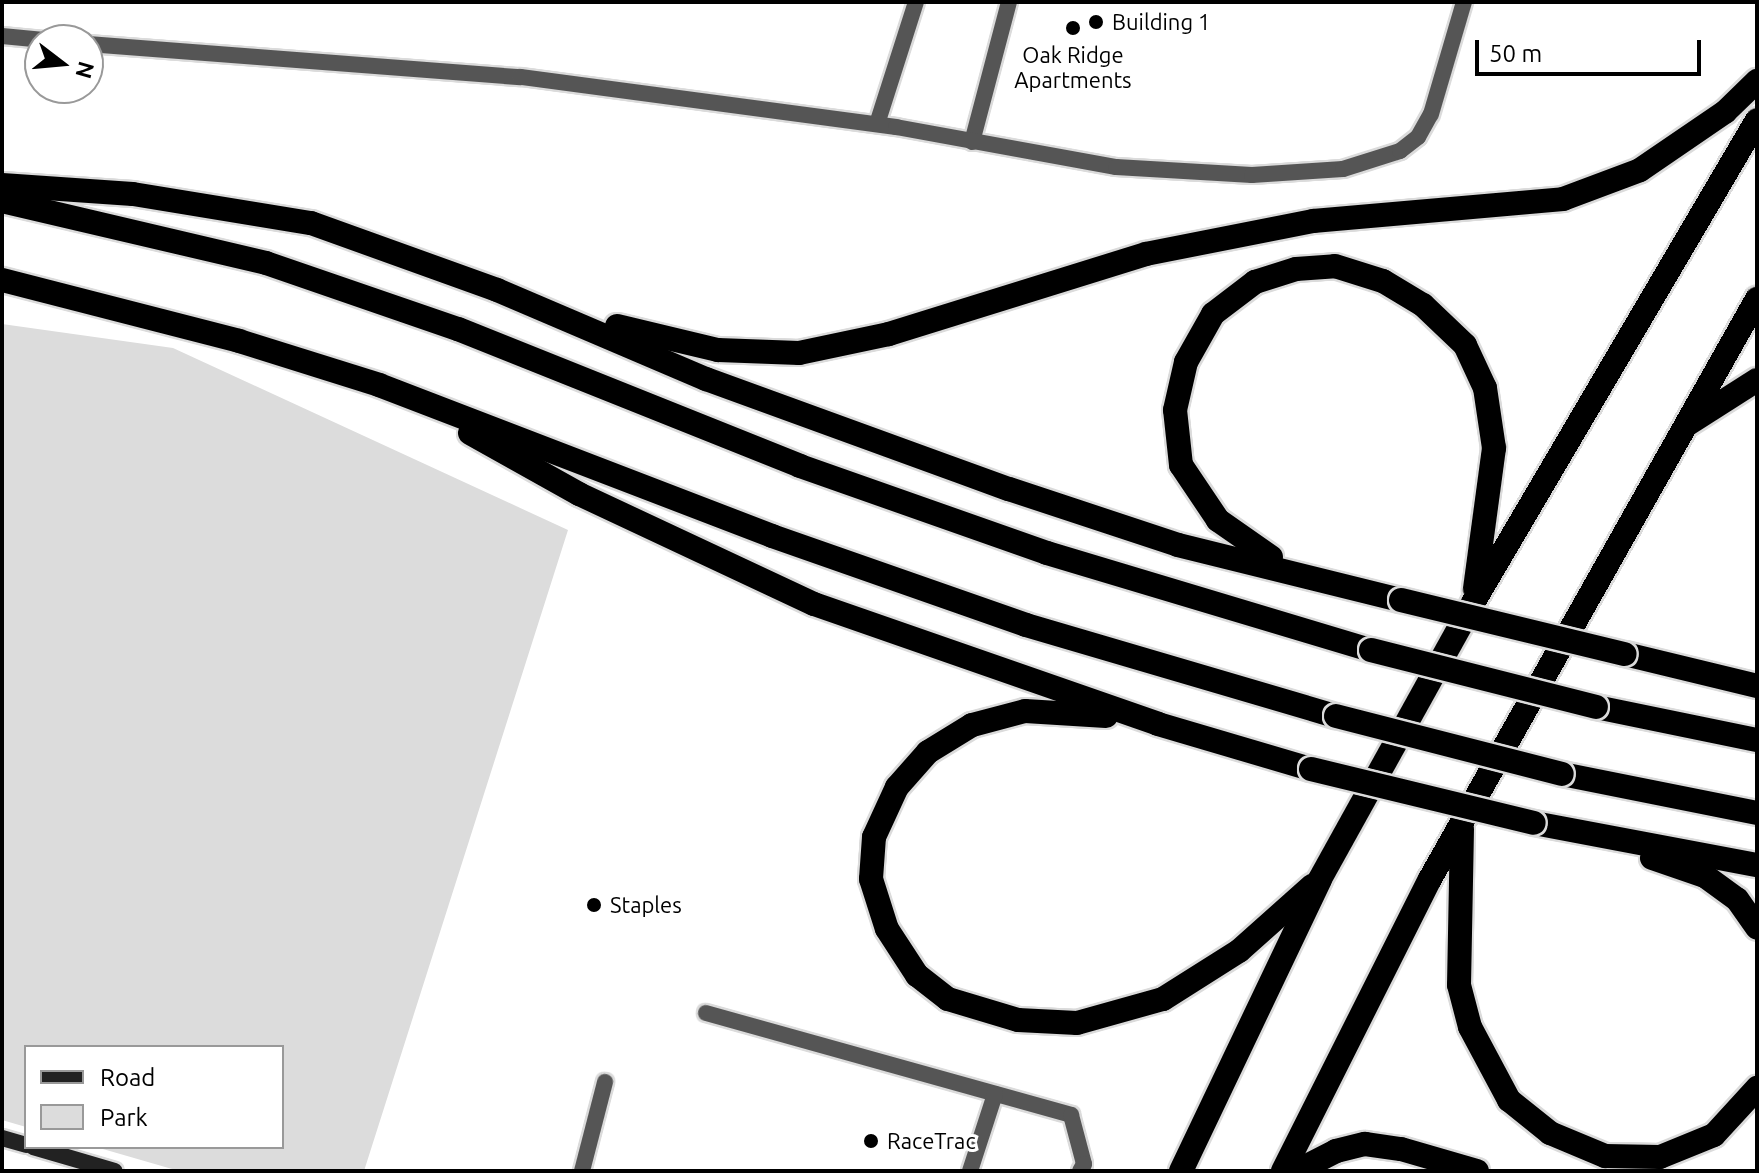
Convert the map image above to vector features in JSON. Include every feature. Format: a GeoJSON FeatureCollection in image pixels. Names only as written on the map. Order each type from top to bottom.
{"type":"FeatureCollection","features":[{"type":"Feature","properties":{"kind":"highway"},"geometry":{"type":"LineString","coordinates":[[2,185],[229,206],[311,223],[497,290],[659,339],[718,350],[799,353],[889,334],[1146,254],[1313,221],[1563,199],[1640,170],[1725,112],[1757,81]]}},
{"type":"Feature","properties":{"kind":"highway"},"geometry":{"type":"LineString","coordinates":[[1181,1171],[1320,879],[1473,603],[1757,120]]}},
{"type":"Feature","properties":{"kind":"highway"},"geometry":{"type":"LineString","coordinates":[[2,201],[266,263],[458,329],[800,466],[1047,553],[1371,650],[1596,707],[1757,740]]}},
{"type":"Feature","properties":{"kind":"highway"},"geometry":{"type":"LineString","coordinates":[[1298,571],[1250,547],[1218,520],[1181,465],[1175,410],[1186,362],[1213,314],[1255,282],[1296,269],[1335,266],[1383,281],[1423,305],[1465,345],[1485,388],[1494,448],[1473,603]]}},
{"type":"Feature","properties":{"kind":"highway"},"geometry":{"type":"LineString","coordinates":[[2,280],[239,341],[379,385],[772,536],[1026,625],[1336,716],[1562,774],[1757,813]]}},
{"type":"Feature","properties":{"kind":"highway"},"geometry":{"type":"LineString","coordinates":[[497,290],[706,379],[1009,489],[1178,545],[1298,571],[1401,600],[1757,686]]}},
{"type":"Feature","properties":{"kind":"highway"},"geometry":{"type":"LineString","coordinates":[[1283,1171],[1462,822],[1757,299]]}},
{"type":"Feature","properties":{"kind":"highway"},"geometry":{"type":"LineString","coordinates":[[1686,425],[1757,380]]}},
{"type":"Feature","properties":{"kind":"highway"},"geometry":{"type":"LineString","coordinates":[[379,385],[579,494],[814,604],[1158,724],[1311,769],[1534,823],[1757,865]]}},
{"type":"Feature","properties":{"kind":"highway"},"geometry":{"type":"LineString","coordinates":[[1158,724],[1089,713],[1025,711],[972,725],[928,752],[897,787],[874,837],[871,879],[887,929],[917,975],[948,999],[1004,1016],[1077,1023],[1163,999],[1239,951],[1320,879]]}},
{"type":"Feature","properties":{"kind":"highway"},"geometry":{"type":"LineString","coordinates":[[1462,822],[1459,985],[1470,1027],[1509,1100],[1550,1133],[1605,1156],[1660,1157],[1714,1135],[1757,1088]]}},
{"type":"Feature","properties":{"kind":"highway"},"geometry":{"type":"LineString","coordinates":[[1601,838],[1705,876],[1737,899],[1757,928]]}},
{"type":"Feature","properties":{"kind":"highway"},"geometry":{"type":"LineString","coordinates":[[1297,1171],[1336,1151],[1365,1144],[1401,1149],[1477,1171]]}},
{"type":"Feature","properties":{"kind":"street"},"geometry":{"type":"LineString","coordinates":[[877,124],[916,2]]}},
{"type":"Feature","properties":{"kind":"street"},"geometry":{"type":"LineString","coordinates":[[972,142],[1009,2]]}},
{"type":"Feature","properties":{"kind":"street"},"geometry":{"type":"LineString","coordinates":[[104,45],[521,77],[877,124],[1116,167],[1252,175],[1343,169],[1400,151],[1418,137],[1431,114],[1464,2]]}},
{"type":"Feature","properties":{"kind":"street"},"geometry":{"type":"LineString","coordinates":[[2,36],[24,38]]}},
{"type":"Feature","properties":{"kind":"street"},"geometry":{"type":"LineString","coordinates":[[706,1013],[1071,1115],[1087,1169]]}},
{"type":"Feature","properties":{"kind":"street"},"geometry":{"type":"LineString","coordinates":[[582,1171],[605,1082]]}},
{"type":"Feature","properties":{"kind":"street"},"geometry":{"type":"LineString","coordinates":[[970,1171],[995,1094]]}},
{"type":"Feature","properties":{"kind":"street"},"geometry":{"type":"LineString","coordinates":[[2,1138],[24,1144]]}},
{"type":"Feature","properties":{"kind":"street"},"geometry":{"type":"LineString","coordinates":[[40,1149],[115,1171]]}},
{"type":"Feature","properties":{"kind":"green space"},"geometry":{"type":"Polygon","coordinates":[[[2,324],[173,348],[568,530],[364,1171],[179,1171],[103,1149],[284,1149],[284,1045],[24,1045],[24,1126],[2,1120],[2,324]]]}},
{"type":"Feature","properties":{"kind":"place","name":"Building 1"},"geometry":{"type":"Point","coordinates":[1096,22]}},
{"type":"Feature","properties":{"kind":"place","name":"Oak Ridge Apartments"},"geometry":{"type":"Point","coordinates":[1073,28]}},
{"type":"Feature","properties":{"kind":"place","name":"Staples"},"geometry":{"type":"Point","coordinates":[594,905]}},
{"type":"Feature","properties":{"kind":"place","name":"RaceTrac"},"geometry":{"type":"Point","coordinates":[871,1141]}}]}
